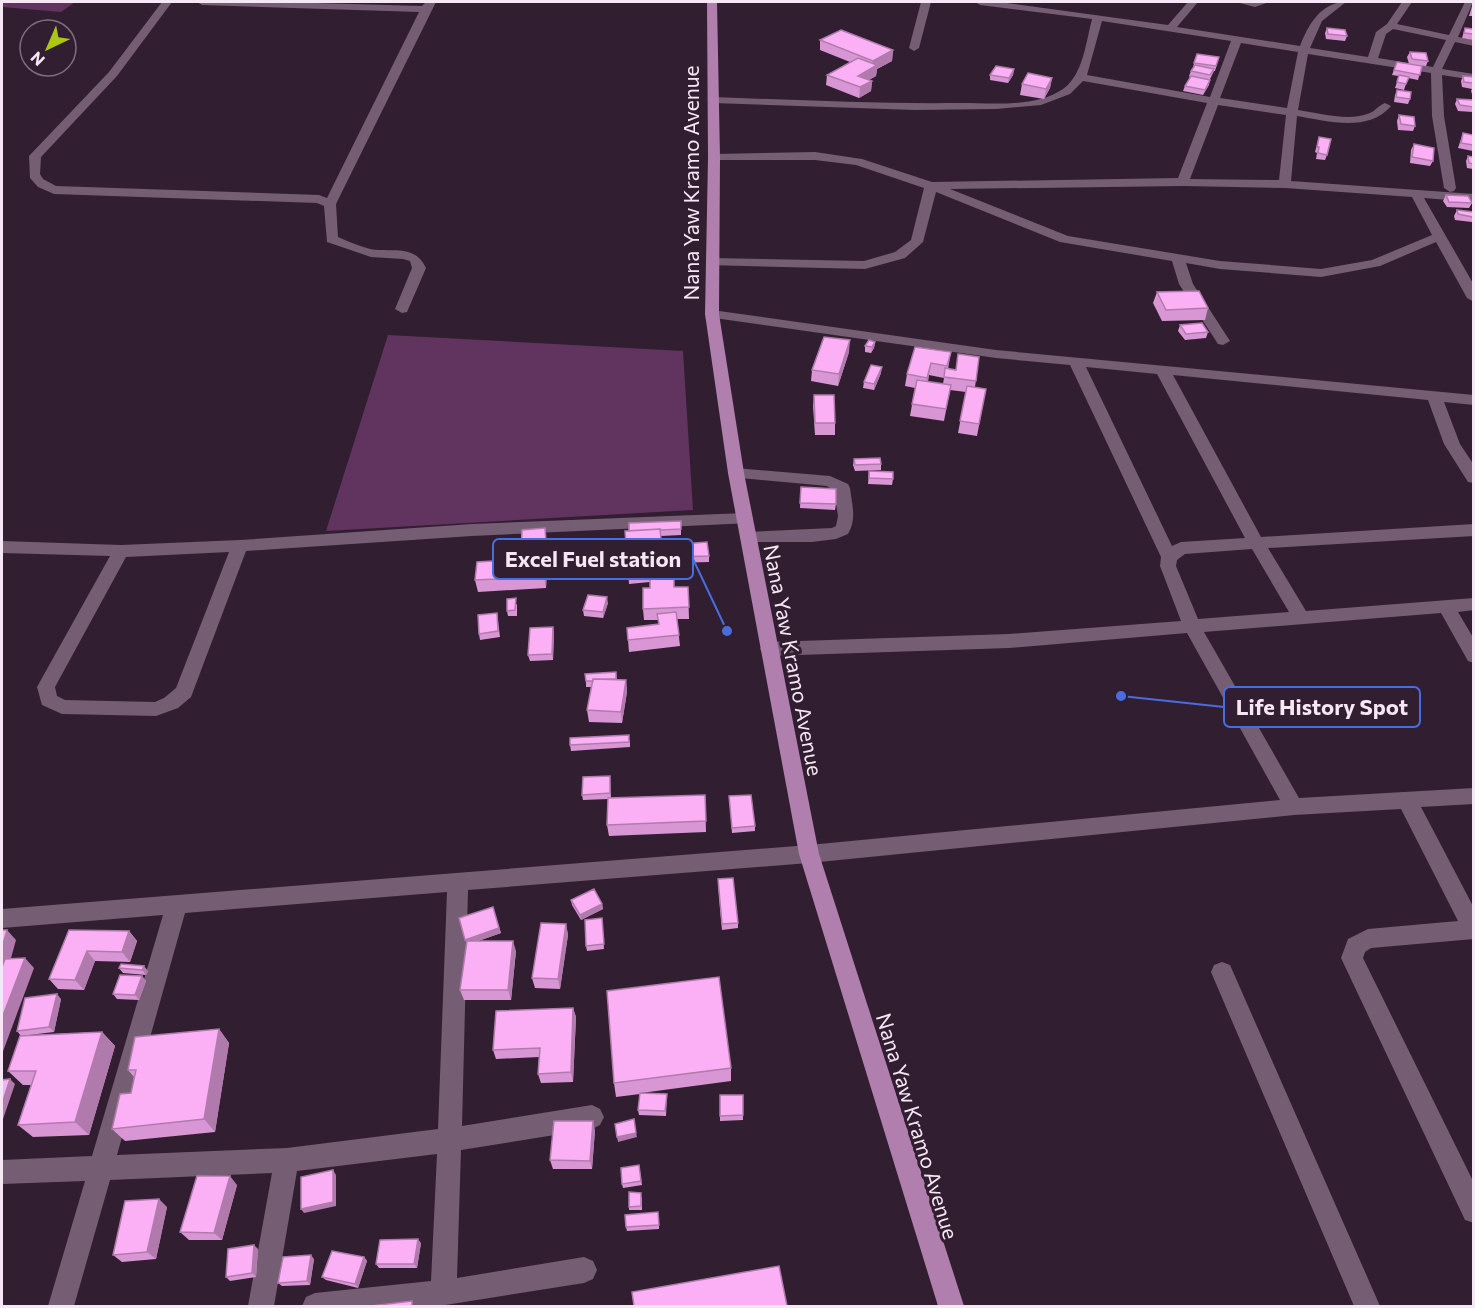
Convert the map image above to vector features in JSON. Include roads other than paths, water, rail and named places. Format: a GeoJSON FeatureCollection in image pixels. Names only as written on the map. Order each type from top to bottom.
{"type":"FeatureCollection","features":[{"type":"Feature","properties":{"kind":"main road","name":"Nana Yaw Kramo Avenue"},"geometry":{"type":"LineString","coordinates":[[712,2],[714,158],[712,314],[736,473],[809,854],[951,1306]]}},
{"type":"Feature","properties":{"kind":"street"},"geometry":{"type":"LineString","coordinates":[[167,2],[113,74],[35,156],[33,172],[38,182],[54,190],[301,198],[319,199],[330,204]]}},
{"type":"Feature","properties":{"kind":"street"},"geometry":{"type":"LineString","coordinates":[[202,2],[428,5],[330,204],[332,239],[371,253],[405,255],[415,259],[419,268],[402,309]]}},
{"type":"Feature","properties":{"kind":"street"},"geometry":{"type":"LineString","coordinates":[[914,48],[926,2]]}},
{"type":"Feature","properties":{"kind":"street"},"geometry":{"type":"LineString","coordinates":[[980,2],[1038,5],[1170,29],[1473,77]]}},
{"type":"Feature","properties":{"kind":"street"},"geometry":{"type":"LineString","coordinates":[[1170,29],[1192,2]]}},
{"type":"Feature","properties":{"kind":"street"},"geometry":{"type":"LineString","coordinates":[[1241,2],[1255,4],[1264,2]]}},
{"type":"Feature","properties":{"kind":"street"},"geometry":{"type":"LineString","coordinates":[[1285,184],[1296,89],[1305,50],[1316,21],[1341,2]]}},
{"type":"Feature","properties":{"kind":"street"},"geometry":{"type":"LineString","coordinates":[[1372,60],[1381,32],[1391,26],[1407,2]]}},
{"type":"Feature","properties":{"kind":"street"},"geometry":{"type":"LineString","coordinates":[[1450,188],[1438,116],[1436,71],[1469,3]]}},
{"type":"Feature","properties":{"kind":"street"},"geometry":{"type":"LineString","coordinates":[[713,100],[915,107],[1037,103],[1066,92],[1081,77],[1098,17]]}},
{"type":"Feature","properties":{"kind":"street"},"geometry":{"type":"LineString","coordinates":[[1391,26],[1473,43]]}},
{"type":"Feature","properties":{"kind":"street"},"geometry":{"type":"LineString","coordinates":[[1183,182],[1237,39]]}},
{"type":"Feature","properties":{"kind":"street"},"geometry":{"type":"LineString","coordinates":[[1081,77],[1215,101],[1351,120],[1374,116],[1385,106]]}},
{"type":"Feature","properties":{"kind":"street"},"geometry":{"type":"LineString","coordinates":[[714,158],[815,156],[858,162],[931,186],[1065,239],[1220,265],[1322,273],[1375,263],[1440,236]]}},
{"type":"Feature","properties":{"kind":"street"},"geometry":{"type":"LineString","coordinates":[[931,186],[1183,182],[1285,184],[1473,198]]}},
{"type":"Feature","properties":{"kind":"street"},"geometry":{"type":"LineString","coordinates":[[713,262],[865,265],[900,255],[917,242],[931,186]]}},
{"type":"Feature","properties":{"kind":"street"},"geometry":{"type":"LineString","coordinates":[[1432,195],[1450,188],[1473,187]]}},
{"type":"Feature","properties":{"kind":"street"},"geometry":{"type":"LineString","coordinates":[[1416,194],[1473,298]]}},
{"type":"Feature","properties":{"kind":"street"},"geometry":{"type":"LineString","coordinates":[[1178,258],[1186,284],[1223,341]]}},
{"type":"Feature","properties":{"kind":"street"},"geometry":{"type":"LineString","coordinates":[[712,314],[996,354],[1473,400]]}},
{"type":"Feature","properties":{"kind":"street"},"geometry":{"type":"LineString","coordinates":[[1076,362],[1169,557],[1168,566],[1192,627],[1294,807]]}},
{"type":"Feature","properties":{"kind":"street"},"geometry":{"type":"LineString","coordinates":[[1163,371],[1257,544],[1300,616]]}},
{"type":"Feature","properties":{"kind":"street"},"geometry":{"type":"LineString","coordinates":[[1434,396],[1452,444],[1473,478]]}},
{"type":"Feature","properties":{"kind":"street"},"geometry":{"type":"LineString","coordinates":[[736,473],[830,481],[842,488],[846,522],[841,530],[829,535],[748,538]]}},
{"type":"Feature","properties":{"kind":"street"},"geometry":{"type":"LineString","coordinates":[[2,547],[121,551],[240,546],[472,530],[745,519]]}},
{"type":"Feature","properties":{"kind":"street"},"geometry":{"type":"LineString","coordinates":[[1169,557],[1181,549],[1473,530]]}},
{"type":"Feature","properties":{"kind":"street"},"geometry":{"type":"LineString","coordinates":[[121,551],[46,687],[49,700],[62,707],[156,709],[171,703],[184,692],[240,546]]}},
{"type":"Feature","properties":{"kind":"street"},"geometry":{"type":"LineString","coordinates":[[770,649],[1008,641],[1473,604]]}},
{"type":"Feature","properties":{"kind":"street"},"geometry":{"type":"LineString","coordinates":[[1446,606],[1473,656]]}},
{"type":"Feature","properties":{"kind":"street"},"geometry":{"type":"LineString","coordinates":[[2,918],[809,854],[1294,807],[1473,796]]}},
{"type":"Feature","properties":{"kind":"street"},"geometry":{"type":"LineString","coordinates":[[1407,800],[1473,930],[1368,939],[1356,946],[1352,958],[1473,1211]]}},
{"type":"Feature","properties":{"kind":"street"},"geometry":{"type":"LineString","coordinates":[[444,1293],[458,882]]}},
{"type":"Feature","properties":{"kind":"street"},"geometry":{"type":"LineString","coordinates":[[60,1306],[177,904]]}},
{"type":"Feature","properties":{"kind":"street"},"geometry":{"type":"LineString","coordinates":[[1222,972],[1367,1306]]}},
{"type":"Feature","properties":{"kind":"street"},"geometry":{"type":"LineString","coordinates":[[2,1172],[287,1160],[449,1140],[592,1117]]}},
{"type":"Feature","properties":{"kind":"street"},"geometry":{"type":"LineString","coordinates":[[261,1306],[287,1160]]}},
{"type":"Feature","properties":{"kind":"street"},"geometry":{"type":"LineString","coordinates":[[315,1306],[444,1293],[584,1270]]}},
{"type":"Feature","properties":{"kind":"place","name":"Excel Fuel station"},"geometry":{"type":"Point","coordinates":[727,631]}},
{"type":"Feature","properties":{"kind":"place","name":"Life History Spot"},"geometry":{"type":"Point","coordinates":[1121,696]}}]}
